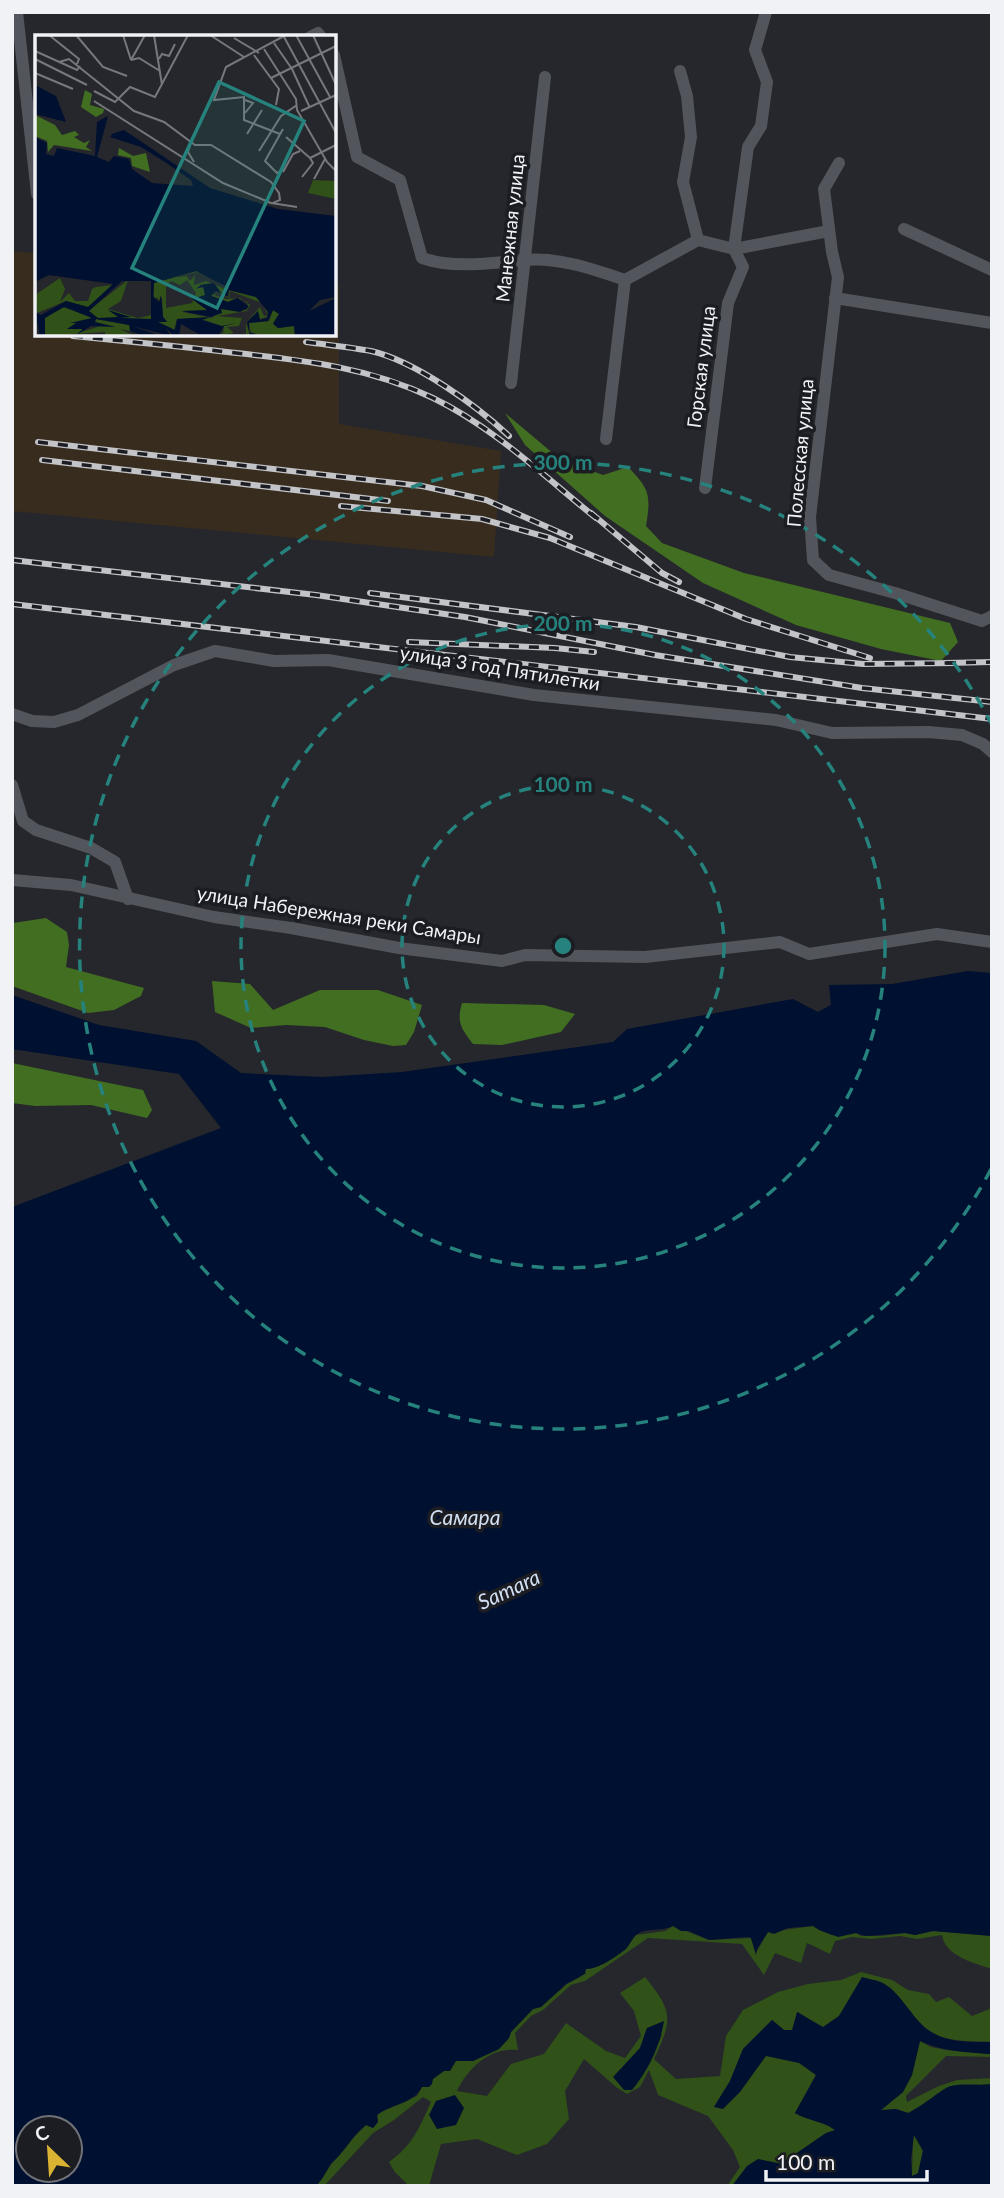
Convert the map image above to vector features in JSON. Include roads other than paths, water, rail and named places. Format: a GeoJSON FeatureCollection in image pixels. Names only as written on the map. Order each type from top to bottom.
{"type":"FeatureCollection","features":[{"type":"Feature","properties":{"kind":"street"},"geometry":{"type":"LineString","coordinates":[[17,12],[35,176]]}},
{"type":"Feature","properties":{"kind":"street","name":"Горская улица"},"geometry":{"type":"LineString","coordinates":[[705,488],[728,303],[743,267],[734,249],[748,147],[761,126],[767,82],[755,50],[766,12]]}},
{"type":"Feature","properties":{"kind":"street"},"geometry":{"type":"LineString","coordinates":[[336,64],[357,157],[400,180],[422,258],[440,264],[510,263],[526,260],[582,265],[625,280],[698,240],[734,249],[829,231]]}},
{"type":"Feature","properties":{"kind":"street"},"geometry":{"type":"LineString","coordinates":[[680,71],[687,96],[691,137],[683,182],[698,240]]}},
{"type":"Feature","properties":{"kind":"street","name":"Манежная улица"},"geometry":{"type":"LineString","coordinates":[[511,383],[545,77]]}},
{"type":"Feature","properties":{"kind":"street","name":"Полесская улица"},"geometry":{"type":"LineString","coordinates":[[839,163],[824,189],[838,277],[810,517],[813,560],[829,575],[982,621],[992,616]]}},
{"type":"Feature","properties":{"kind":"street"},"geometry":{"type":"LineString","coordinates":[[904,229],[992,270]]}},
{"type":"Feature","properties":{"kind":"street"},"geometry":{"type":"LineString","coordinates":[[607,439],[625,280]]}},
{"type":"Feature","properties":{"kind":"street"},"geometry":{"type":"LineString","coordinates":[[835,298],[992,323]]}},
{"type":"Feature","properties":{"kind":"street","name":"улица 3 год Пятилетки"},"geometry":{"type":"LineString","coordinates":[[12,714],[32,721],[54,722],[78,715],[174,665],[215,651],[274,661],[328,660],[534,695],[776,720],[832,733],[928,732],[961,735],[983,744],[992,752]]}},
{"type":"Feature","properties":{"kind":"street"},"geometry":{"type":"LineString","coordinates":[[12,785],[23,821],[36,830],[91,848],[115,862],[128,899]]}},
{"type":"Feature","properties":{"kind":"street","name":"улица Набережная реки Самары"},"geometry":{"type":"LineString","coordinates":[[12,880],[71,885],[214,917],[398,948],[502,961],[525,955],[645,957],[780,942],[809,954],[936,934],[992,942]]}},
{"type":"Feature","properties":{"kind":"water","name":"Самара"},"geometry":{"type":"Polygon","coordinates":[[[968,971],[992,973],[992,1936],[933,1931],[915,1935],[905,1933],[866,1936],[856,1933],[838,1937],[813,1926],[788,1928],[774,1934],[768,1932],[756,1955],[751,1938],[747,1937],[709,1940],[673,1926],[644,1931],[636,1935],[618,1955],[602,1965],[586,1969],[585,1974],[566,1984],[541,2007],[533,2009],[499,2049],[473,2061],[456,2061],[450,2071],[444,2071],[433,2079],[429,2087],[422,2087],[413,2097],[377,2115],[378,2122],[373,2128],[366,2125],[357,2133],[331,2163],[316,2186],[12,2186],[12,1207],[221,1128],[179,1074],[12,1049],[12,995],[99,1025],[196,1041],[241,1073],[322,1077],[402,1072],[613,1042],[627,1029],[793,999],[818,1012],[831,1005],[829,985],[892,984],[968,971]]]}},
{"type":"Feature","properties":{"kind":"water"},"geometry":{"type":"Polygon","coordinates":[[[862,1977],[881,1982],[890,1988],[919,2022],[933,2033],[954,2040],[992,2042],[992,2054],[988,2054],[944,2049],[920,2041],[912,2075],[903,2092],[881,2110],[896,2109],[908,2113],[951,2086],[992,2084],[992,2186],[732,2186],[747,2166],[758,2159],[781,2164],[826,2133],[835,2130],[795,2113],[816,2075],[799,2063],[766,2056],[740,2092],[723,2109],[714,2107],[730,2081],[743,2049],[772,2020],[784,2030],[792,2030],[797,2012],[823,2027],[839,2016],[862,1977]],[[914,2135],[912,2176],[918,2173],[923,2151],[914,2135]]]}},
{"type":"Feature","properties":{"kind":"water"},"geometry":{"type":"Polygon","coordinates":[[[664,2021],[660,2040],[648,2066],[632,2090],[624,2090],[613,2077],[640,2048],[647,2028],[664,2021]]]}},
{"type":"Feature","properties":{"kind":"water"},"geometry":{"type":"Polygon","coordinates":[[[455,2095],[464,2108],[456,2125],[437,2129],[429,2115],[436,2101],[455,2095]]]}},
{"type":"Feature","properties":{"kind":"railway"},"geometry":{"type":"LineString","coordinates":[[73,336],[307,362],[383,378],[433,398],[476,423],[596,518]]}},
{"type":"Feature","properties":{"kind":"railway"},"geometry":{"type":"LineString","coordinates":[[306,342],[371,351],[406,364],[462,398],[509,436]]}},
{"type":"Feature","properties":{"kind":"railway"},"geometry":{"type":"LineString","coordinates":[[38,442],[422,486],[486,500],[570,537]]}},
{"type":"Feature","properties":{"kind":"railway"},"geometry":{"type":"LineString","coordinates":[[42,460],[388,501]]}},
{"type":"Feature","properties":{"kind":"railway"},"geometry":{"type":"LineString","coordinates":[[341,506],[482,519],[550,538],[746,619],[870,658]]}},
{"type":"Feature","properties":{"kind":"railway"},"geometry":{"type":"LineString","coordinates":[[591,513],[662,573],[679,582]]}},
{"type":"Feature","properties":{"kind":"railway"},"geometry":{"type":"LineString","coordinates":[[12,560],[316,595],[465,617],[655,655],[862,688],[992,702]]}},
{"type":"Feature","properties":{"kind":"railway"},"geometry":{"type":"LineString","coordinates":[[370,593],[636,627],[790,657],[863,664],[956,663]]}},
{"type":"Feature","properties":{"kind":"railway"},"geometry":{"type":"LineString","coordinates":[[12,604],[992,719]]}},
{"type":"Feature","properties":{"kind":"railway"},"geometry":{"type":"LineString","coordinates":[[409,642],[594,652]]}},
{"type":"Feature","properties":{"kind":"railway"},"geometry":{"type":"LineString","coordinates":[[946,663],[992,662]]}},
{"type":"Feature","properties":{"kind":"water label","name":"Samara"},"geometry":{"type":"Point","coordinates":[509,1590]}}]}
